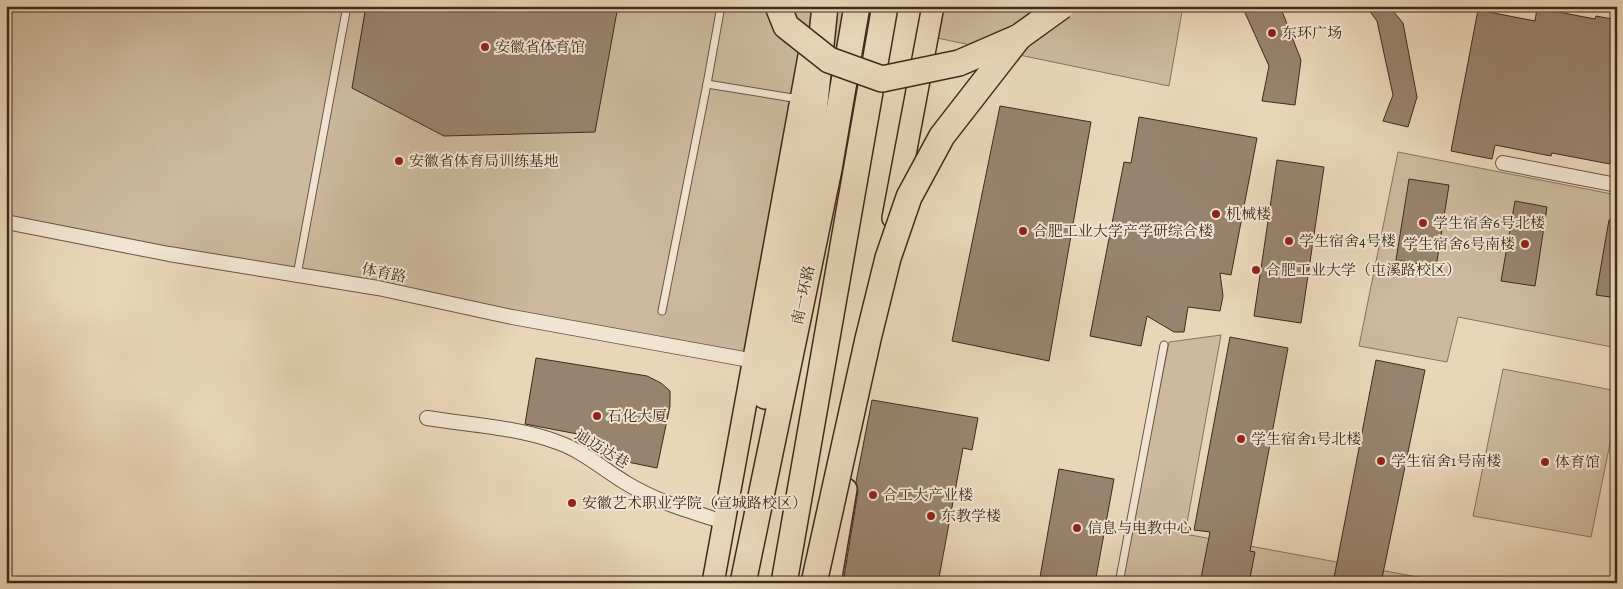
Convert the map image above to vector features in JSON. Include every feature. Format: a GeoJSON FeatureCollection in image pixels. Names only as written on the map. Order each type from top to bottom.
{"type":"FeatureCollection","features":[{"type":"Feature","properties":{"kind":"highway"},"geometry":{"type":"LineString","coordinates":[[778,6],[786,26],[829,60],[882,79],[958,63],[1019,37],[1062,6]]}},
{"type":"Feature","properties":{"kind":"highway"},"geometry":{"type":"LineString","coordinates":[[734,583],[732,560],[763,363],[808,170],[826,12],[825,6]]}},
{"type":"Feature","properties":{"kind":"highway","name":"南一环路"},"geometry":{"type":"LineString","coordinates":[[744,583],[829,169],[857,6]]}},
{"type":"Feature","properties":{"kind":"highway","name":"南一环路"},"geometry":{"type":"LineString","coordinates":[[784,583],[885,6]]}},
{"type":"Feature","properties":{"kind":"highway"},"geometry":{"type":"LineString","coordinates":[[814,583],[868,339],[888,258],[910,197],[942,136],[1019,37]]}},
{"type":"Feature","properties":{"kind":"main road"},"geometry":{"type":"LineString","coordinates":[[713,583],[724,522],[763,363],[802,100],[818,6]]}},
{"type":"Feature","properties":{"kind":"main road"},"geometry":{"type":"LineString","coordinates":[[830,583],[871,341],[933,6]]}},
{"type":"Feature","properties":{"kind":"street"},"geometry":{"type":"LineString","coordinates":[[1503,163],[1617,184]]}},
{"type":"Feature","properties":{"kind":"street","name":"体育路"},"geometry":{"type":"LineString","coordinates":[[6,222],[169,254],[378,288],[512,317],[763,363]]}},
{"type":"Feature","properties":{"kind":"street","name":"迪迈达巷"},"geometry":{"type":"LineString","coordinates":[[427,418],[535,436],[558,442],[584,454],[626,483],[660,501],[724,522]]}},
{"type":"Feature","properties":{"kind":"lane"},"geometry":{"type":"LineString","coordinates":[[297,274],[348,6]]}},
{"type":"Feature","properties":{"kind":"lane"},"geometry":{"type":"LineString","coordinates":[[662,311],[721,6]]}},
{"type":"Feature","properties":{"kind":"lane"},"geometry":{"type":"LineString","coordinates":[[707,84],[802,100]]}},
{"type":"Feature","properties":{"kind":"lane"},"geometry":{"type":"LineString","coordinates":[[1119,583],[1164,345]]}},
{"type":"Feature","properties":{"kind":"shaded area","name":"安徽省体育局训练基地"},"geometry":{"type":"Polygon","coordinates":[[[6,6],[844,6],[781,362],[6,222],[6,6]]]}},
{"type":"Feature","properties":{"kind":"shaded area"},"geometry":{"type":"Polygon","coordinates":[[[942,6],[1183,6],[1169,86],[937,38],[942,6]]]}},
{"type":"Feature","properties":{"kind":"shaded area"},"geometry":{"type":"Polygon","coordinates":[[[1398,152],[1617,195],[1617,348],[1458,317],[1447,362],[1359,346],[1398,152]]]}},
{"type":"Feature","properties":{"kind":"shaded area"},"geometry":{"type":"Polygon","coordinates":[[[1221,335],[1185,534],[1450,583],[1121,583],[1169,342],[1221,335]]]}},
{"type":"Feature","properties":{"kind":"shaded area","name":"体育馆"},"geometry":{"type":"Polygon","coordinates":[[[1503,369],[1617,391],[1617,409],[1591,537],[1473,516],[1503,369]]]}},
{"type":"Feature","properties":{"kind":"building","name":"安徽省体育馆"},"geometry":{"type":"Polygon","coordinates":[[[366,6],[618,6],[595,132],[444,136],[352,88],[366,6]]]}},
{"type":"Feature","properties":{"kind":"building","name":"东环广场"},"geometry":{"type":"Polygon","coordinates":[[[1242,6],[1280,6],[1301,60],[1295,105],[1262,101],[1269,66],[1242,6]]]}},
{"type":"Feature","properties":{"kind":"building","name":"东环广场"},"geometry":{"type":"Polygon","coordinates":[[[1366,6],[1389,6],[1403,23],[1417,97],[1408,127],[1383,121],[1393,95],[1377,21],[1366,6]]]}},
{"type":"Feature","properties":{"kind":"building"},"geometry":{"type":"Polygon","coordinates":[[[1537,8],[1595,19],[1596,16],[1617,20],[1617,128],[1610,164],[1552,153],[1551,156],[1495,145],[1492,159],[1451,151],[1478,10],[1535,21],[1537,8]]]}},
{"type":"Feature","properties":{"kind":"building","name":"合肥工业大学产学研综合楼"},"geometry":{"type":"Polygon","coordinates":[[[1000,106],[1091,122],[1049,361],[952,341],[1000,106]]]}},
{"type":"Feature","properties":{"kind":"building"},"geometry":{"type":"Polygon","coordinates":[[[1139,117],[1257,138],[1231,275],[1220,273],[1223,296],[1220,311],[1188,307],[1184,332],[1174,332],[1147,316],[1141,346],[1090,336],[1124,162],[1131,163],[1139,117]]]}},
{"type":"Feature","properties":{"kind":"building","name":"学生宿舍4号楼"},"geometry":{"type":"Polygon","coordinates":[[[1277,160],[1324,167],[1301,323],[1254,316],[1277,160]]]}},
{"type":"Feature","properties":{"kind":"building","name":"学生宿舍6号北楼"},"geometry":{"type":"Polygon","coordinates":[[[1409,179],[1449,185],[1436,267],[1396,260],[1409,179]]]}},
{"type":"Feature","properties":{"kind":"building","name":"学生宿舍6号南楼"},"geometry":{"type":"Polygon","coordinates":[[[1515,201],[1547,207],[1535,286],[1501,281],[1515,201]]]}},
{"type":"Feature","properties":{"kind":"building"},"geometry":{"type":"Polygon","coordinates":[[[1609,220],[1617,220],[1617,298],[1596,295],[1609,220]]]}},
{"type":"Feature","properties":{"kind":"building","name":"学生宿舍1号北楼"},"geometry":{"type":"Polygon","coordinates":[[[1230,337],[1288,348],[1250,551],[1255,552],[1249,583],[1200,583],[1210,532],[1194,530],[1230,337]]]}},
{"type":"Feature","properties":{"kind":"building","name":"石化大厦"},"geometry":{"type":"Polygon","coordinates":[[[536,358],[647,376],[661,383],[670,391],[670,406],[657,468],[603,457],[597,453],[588,436],[525,424],[536,358]]]}},
{"type":"Feature","properties":{"kind":"building","name":"学生宿舍1号南楼"},"geometry":{"type":"Polygon","coordinates":[[[1376,360],[1425,370],[1381,583],[1333,583],[1376,360]]]}},
{"type":"Feature","properties":{"kind":"building"},"geometry":{"type":"Polygon","coordinates":[[[872,400],[978,418],[972,450],[963,448],[938,583],[843,583],[858,491],[856,482],[872,400]]]}},
{"type":"Feature","properties":{"kind":"building","name":"信息与电教中心"},"geometry":{"type":"Polygon","coordinates":[[[1059,469],[1114,479],[1095,583],[1069,583],[1040,577],[1059,469]]]}},
{"type":"Feature","properties":{"kind":"place","name":"东环广场"},"geometry":{"type":"Point","coordinates":[1272,33]}},
{"type":"Feature","properties":{"kind":"place","name":"安徽省体育馆"},"geometry":{"type":"Point","coordinates":[485,47]}},
{"type":"Feature","properties":{"kind":"place","name":"安徽省体育局训练基地"},"geometry":{"type":"Point","coordinates":[399,161]}},
{"type":"Feature","properties":{"kind":"place","name":"机械楼"},"geometry":{"type":"Point","coordinates":[1216,214]}},
{"type":"Feature","properties":{"kind":"place","name":"学生宿舍6号北楼"},"geometry":{"type":"Point","coordinates":[1423,223]}},
{"type":"Feature","properties":{"kind":"place","name":"合肥工业大学产学研综合楼"},"geometry":{"type":"Point","coordinates":[1023,231]}},
{"type":"Feature","properties":{"kind":"place","name":"学生宿舍4号楼"},"geometry":{"type":"Point","coordinates":[1289,241]}},
{"type":"Feature","properties":{"kind":"place","name":"学生宿舍6号南楼"},"geometry":{"type":"Point","coordinates":[1525,244]}},
{"type":"Feature","properties":{"kind":"place","name":"合肥工业大学（屯溪路校区）"},"geometry":{"type":"Point","coordinates":[1256,270]}},
{"type":"Feature","properties":{"kind":"place","name":"石化大厦"},"geometry":{"type":"Point","coordinates":[597,416]}},
{"type":"Feature","properties":{"kind":"place","name":"学生宿舍1号北楼"},"geometry":{"type":"Point","coordinates":[1241,439]}},
{"type":"Feature","properties":{"kind":"place","name":"学生宿舍1号南楼"},"geometry":{"type":"Point","coordinates":[1381,461]}},
{"type":"Feature","properties":{"kind":"place","name":"体育馆"},"geometry":{"type":"Point","coordinates":[1545,462]}},
{"type":"Feature","properties":{"kind":"place","name":"合工大产业楼"},"geometry":{"type":"Point","coordinates":[873,495]}},
{"type":"Feature","properties":{"kind":"place","name":"安徽艺术职业学院（宣城路校区）"},"geometry":{"type":"Point","coordinates":[572,503]}},
{"type":"Feature","properties":{"kind":"place","name":"东教学楼"},"geometry":{"type":"Point","coordinates":[931,516]}},
{"type":"Feature","properties":{"kind":"place","name":"信息与电教中心"},"geometry":{"type":"Point","coordinates":[1077,528]}}]}
